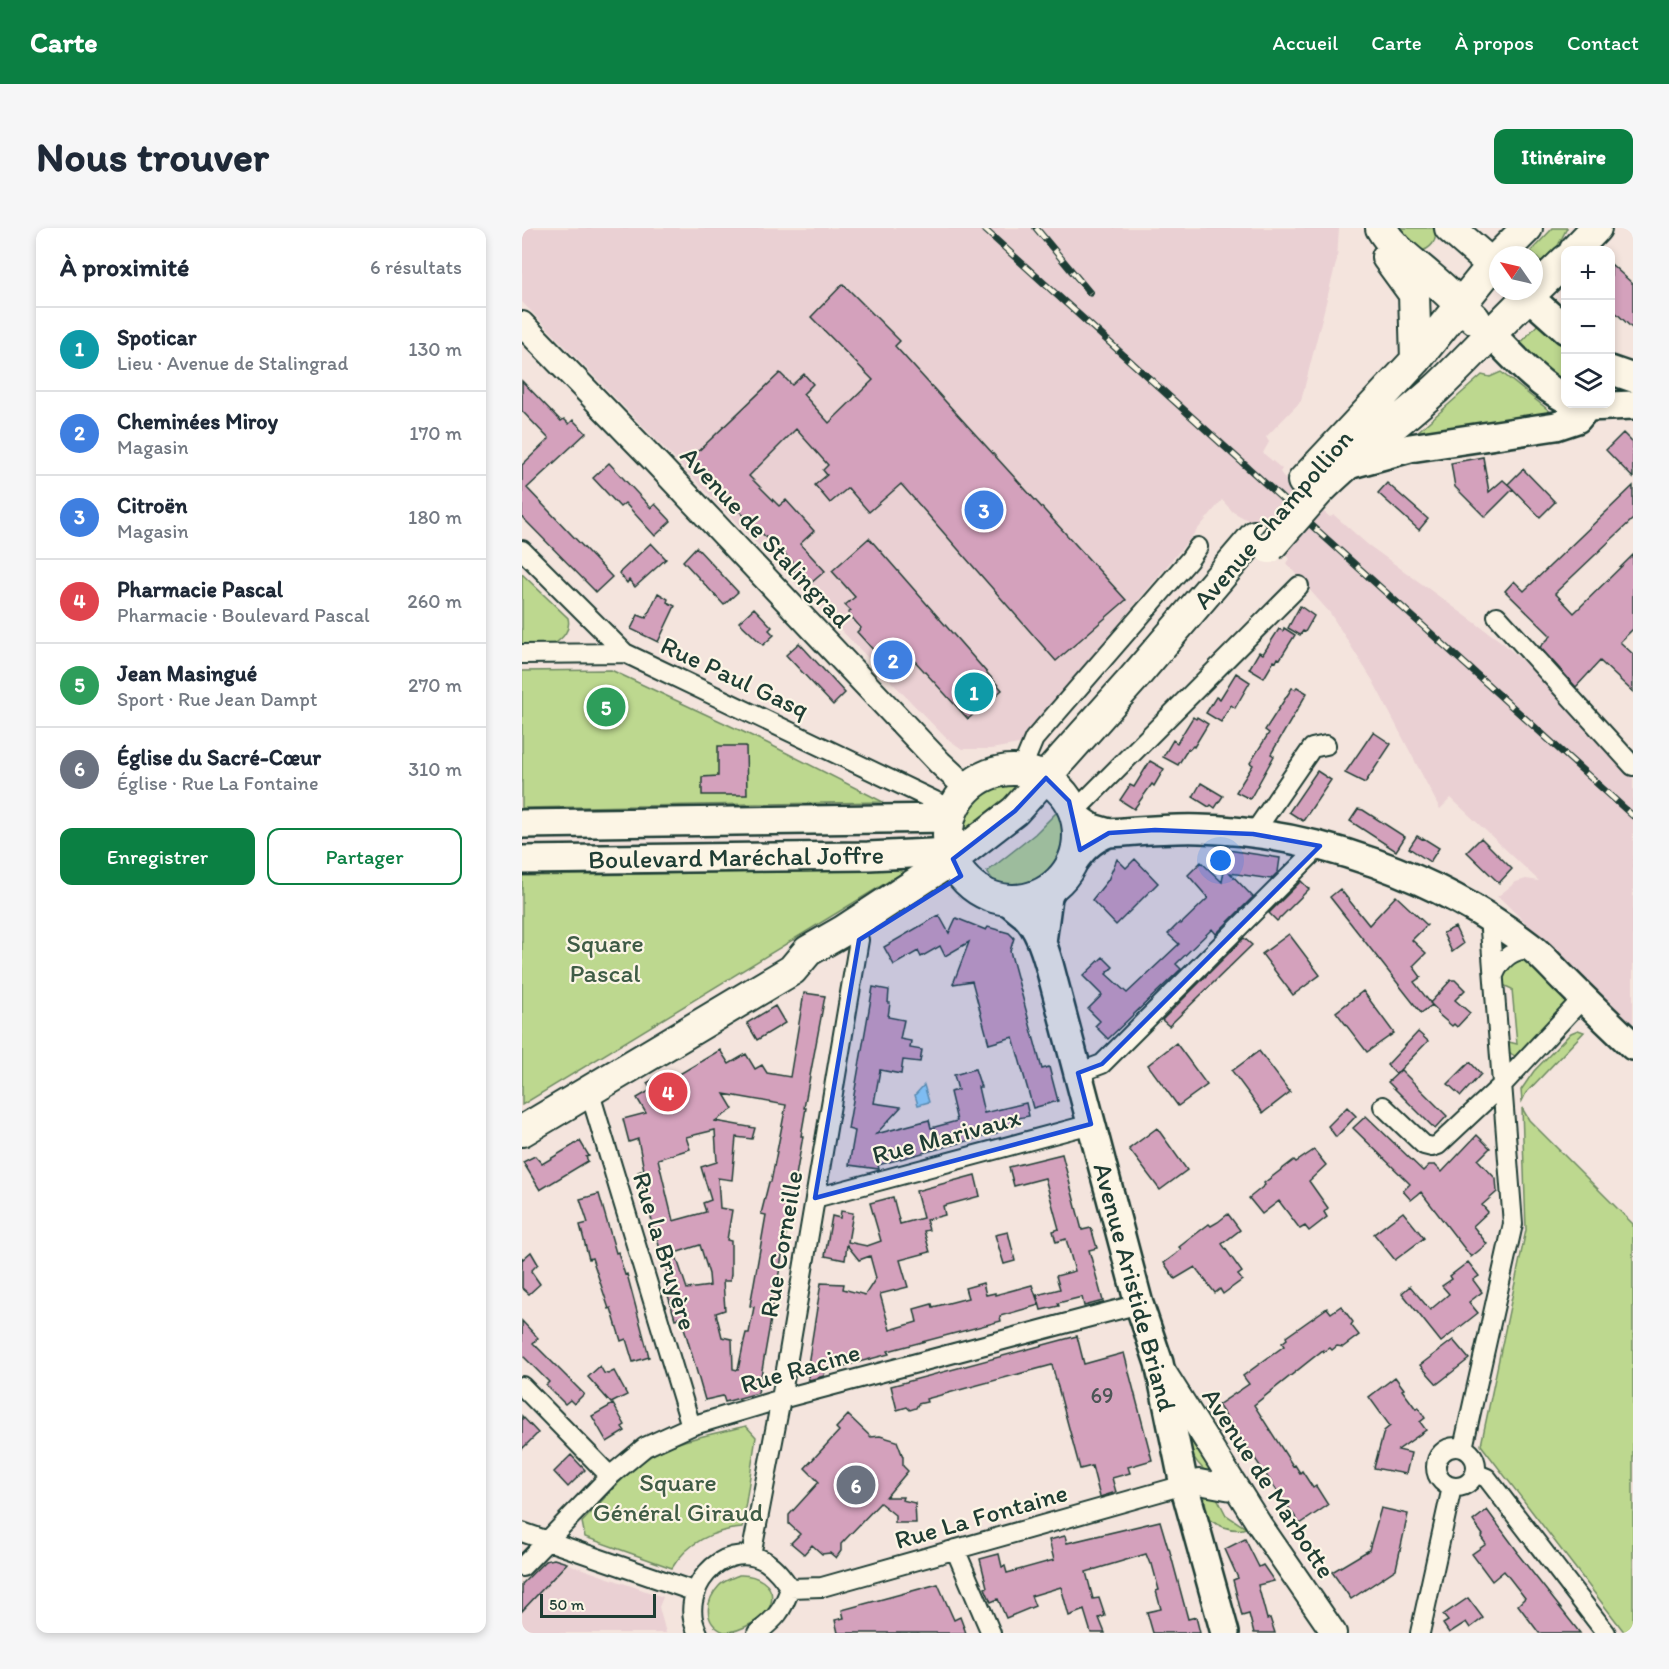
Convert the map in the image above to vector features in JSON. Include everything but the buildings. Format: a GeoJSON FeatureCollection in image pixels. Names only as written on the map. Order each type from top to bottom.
{"type":"FeatureCollection","features":[{"type":"Feature","properties":{"kind":"main road"},"geometry":{"type":"LineString","coordinates":[[1372,228],[1379,245],[1414,294],[1416,360]]}},
{"type":"Feature","properties":{"kind":"main road"},"geometry":{"type":"LineString","coordinates":[[1381,228],[1399,252],[1430,277],[1524,367],[1561,393]]}},
{"type":"Feature","properties":{"kind":"main road"},"geometry":{"type":"LineString","coordinates":[[1450,228],[1489,256]]}},
{"type":"Feature","properties":{"kind":"main road","name":"Avenue Champollion"},"geometry":{"type":"LineString","coordinates":[[1511,246],[1527,228]]}},
{"type":"Feature","properties":{"kind":"main road"},"geometry":{"type":"LineString","coordinates":[[1579,246],[1596,228]]}},
{"type":"Feature","properties":{"kind":"main road","name":"Avenue Champollion"},"geometry":{"type":"LineString","coordinates":[[1543,280],[1561,264]]}},
{"type":"Feature","properties":{"kind":"main road","name":"Avenue Champollion"},"geometry":{"type":"LineString","coordinates":[[955,862],[1030,821],[1489,271]]}},
{"type":"Feature","properties":{"kind":"main road","name":"Avenue Champollion"},"geometry":{"type":"LineString","coordinates":[[1311,486],[1344,466],[1433,391],[1470,357],[1522,300]]}},
{"type":"Feature","properties":{"kind":"main road"},"geometry":{"type":"LineString","coordinates":[[1538,300],[1561,325]]}},
{"type":"Feature","properties":{"kind":"main road"},"geometry":{"type":"LineString","coordinates":[[1615,371],[1633,378]]}},
{"type":"Feature","properties":{"kind":"main road"},"geometry":{"type":"LineString","coordinates":[[1615,404],[1633,405]]}},
{"type":"Feature","properties":{"kind":"main road"},"geometry":{"type":"LineString","coordinates":[[1344,466],[1410,448],[1556,426],[1577,419],[1576,408]]}},
{"type":"Feature","properties":{"kind":"main road"},"geometry":{"type":"LineString","coordinates":[[1109,833],[1091,841],[1062,876],[1036,896],[1006,899],[981,891],[955,862],[948,831],[957,805],[989,774],[1002,771],[1055,793],[1092,828],[1109,833],[1201,829],[1253,834],[1320,846],[1431,886],[1489,917],[1534,950],[1633,1046]]}},
{"type":"Feature","properties":{"kind":"main road"},"geometry":{"type":"LineString","coordinates":[[1055,793],[1078,845],[1062,876]]}},
{"type":"Feature","properties":{"kind":"main road","name":"Boulevard Maréchal Joffre"},"geometry":{"type":"LineString","coordinates":[[522,824],[845,818],[957,805]]}},
{"type":"Feature","properties":{"kind":"main road","name":"Boulevard Maréchal Joffre"},"geometry":{"type":"LineString","coordinates":[[522,860],[868,856],[955,862]]}},
{"type":"Feature","properties":{"kind":"main road"},"geometry":{"type":"LineString","coordinates":[[522,1131],[792,970],[814,965],[938,893],[955,862]]}},
{"type":"Feature","properties":{"kind":"main road"},"geometry":{"type":"LineString","coordinates":[[792,970],[808,951],[955,862]]}},
{"type":"Feature","properties":{"kind":"main road","name":"Avenue Aristide Briand"},"geometry":{"type":"LineString","coordinates":[[1042,942],[1048,897],[1062,876]]}},
{"type":"Feature","properties":{"kind":"main road","name":"Avenue Aristide Briand"},"geometry":{"type":"LineString","coordinates":[[1006,899],[1027,917],[1042,942],[1139,1304],[1159,1363],[1184,1485],[1225,1633]]}},
{"type":"Feature","properties":{"kind":"street","name":"Avenue de Stalingrad"},"geometry":{"type":"LineString","coordinates":[[522,324],[940,763],[957,805]]}},
{"type":"Feature","properties":{"kind":"street"},"geometry":{"type":"LineString","coordinates":[[1198,547],[1034,739],[1055,793],[1299,586]]}},
{"type":"Feature","properties":{"kind":"street","name":"Rue Paul Gasq"},"geometry":{"type":"LineString","coordinates":[[522,550],[625,653],[957,805]]}},
{"type":"Feature","properties":{"kind":"street"},"geometry":{"type":"LineString","coordinates":[[1497,616],[1633,766]]}},
{"type":"Feature","properties":{"kind":"street"},"geometry":{"type":"LineString","coordinates":[[522,654],[625,653]]}},
{"type":"Feature","properties":{"kind":"street"},"geometry":{"type":"LineString","coordinates":[[1253,834],[1312,748],[1326,745]]}},
{"type":"Feature","properties":{"kind":"street"},"geometry":{"type":"LineString","coordinates":[[1078,1073],[1102,1064],[1320,846]]}},
{"type":"Feature","properties":{"kind":"street"},"geometry":{"type":"LineString","coordinates":[[1463,1448],[1513,1224],[1489,917]]}},
{"type":"Feature","properties":{"kind":"street","name":"Rue Corneille"},"geometry":{"type":"LineString","coordinates":[[751,1556],[781,1399],[859,940]]}},
{"type":"Feature","properties":{"kind":"street"},"geometry":{"type":"LineString","coordinates":[[1494,975],[1501,962],[1510,954],[1524,949],[1534,950]]}},
{"type":"Feature","properties":{"kind":"street"},"geometry":{"type":"LineString","coordinates":[[1383,1106],[1420,1142],[1432,1147],[1444,1141],[1503,1083],[1583,998]]}},
{"type":"Feature","properties":{"kind":"street","name":"Rue la Bruyère"},"geometry":{"type":"LineString","coordinates":[[589,1090],[691,1426]]}},
{"type":"Feature","properties":{"kind":"street","name":"Rue Marivaux"},"geometry":{"type":"LineString","coordinates":[[815,1198],[1091,1124]]}},
{"type":"Feature","properties":{"kind":"street","name":"Rue Racine"},"geometry":{"type":"LineString","coordinates":[[522,1567],[610,1476],[645,1447],[691,1426],[781,1399],[1139,1304]]}},
{"type":"Feature","properties":{"kind":"street","name":"Avenue de Marbotte"},"geometry":{"type":"LineString","coordinates":[[1159,1363],[1237,1489],[1334,1633]]}},
{"type":"Feature","properties":{"kind":"street"},"geometry":{"type":"LineString","coordinates":[[522,1386],[610,1476]]}},
{"type":"Feature","properties":{"kind":"street"},"geometry":{"type":"LineString","coordinates":[[1450,1447],[1463,1448],[1473,1455],[1475,1473],[1468,1483],[1452,1487],[1439,1479],[1436,1474],[1436,1461],[1444,1450],[1450,1447]]}},
{"type":"Feature","properties":{"kind":"street"},"geometry":{"type":"LineString","coordinates":[[1475,1473],[1487,1478],[1606,1633]]}},
{"type":"Feature","properties":{"kind":"street"},"geometry":{"type":"LineString","coordinates":[[1184,1485],[1199,1482],[1237,1489]]}},
{"type":"Feature","properties":{"kind":"street","name":"Rue La Fontaine"},"geometry":{"type":"LineString","coordinates":[[790,1588],[822,1587],[1184,1485]]}},
{"type":"Feature","properties":{"kind":"street"},"geometry":{"type":"LineString","coordinates":[[1419,1632],[1452,1487]]}},
{"type":"Feature","properties":{"kind":"street"},"geometry":{"type":"LineString","coordinates":[[522,1532],[696,1592]]}},
{"type":"Feature","properties":{"kind":"street"},"geometry":{"type":"LineString","coordinates":[[955,1549],[991,1633]]}},
{"type":"Feature","properties":{"kind":"street"},"geometry":{"type":"LineString","coordinates":[[698,1633],[691,1618],[692,1605],[701,1578],[715,1564],[732,1556],[751,1556],[765,1561],[777,1571],[790,1588],[784,1606],[772,1622],[757,1633]]}},
{"type":"Feature","properties":{"kind":"highlighted area"},"geometry":{"type":"Polygon","coordinates":[[[1046,778],[1069,801],[1080,850],[1109,833],[1155,830],[1253,834],[1320,846],[1102,1064],[1078,1073],[1091,1124],[815,1198],[859,940],[961,876],[953,859],[1015,811],[1046,778]]]}},
{"type":"Feature","properties":{"kind":"shaded area"},"geometry":{"type":"Polygon","coordinates":[[[522,228],[1339,228],[1337,259],[1301,401],[1266,437],[1269,442],[1263,453],[1282,469],[1280,472],[1288,483],[1330,517],[1334,515],[1367,544],[1503,643],[1550,687],[1633,778],[1633,1028],[1497,897],[1516,882],[1526,879],[1539,881],[1451,798],[1440,809],[1373,681],[1330,613],[1286,563],[1290,559],[1253,523],[1233,512],[1222,500],[1019,744],[991,749],[962,749],[945,737],[522,302],[522,228]]]}},
{"type":"Feature","properties":{"kind":"shaded area"},"geometry":{"type":"Polygon","coordinates":[[[554,1559],[663,1597],[659,1607],[666,1633],[522,1633],[522,1584],[545,1561],[554,1559]]]}},
{"type":"Feature","properties":{"kind":"green space"},"geometry":{"type":"Polygon","coordinates":[[[1396,228],[1433,228],[1435,237],[1433,244],[1418,252],[1396,228]]]}},
{"type":"Feature","properties":{"kind":"green space"},"geometry":{"type":"Polygon","coordinates":[[[1553,228],[1567,228],[1547,267],[1543,263],[1543,246],[1536,246],[1553,228]]]}},
{"type":"Feature","properties":{"kind":"green space"},"geometry":{"type":"Polygon","coordinates":[[[1539,323],[1561,342],[1561,385],[1518,346],[1539,323]]]}},
{"type":"Feature","properties":{"kind":"green space"},"geometry":{"type":"Polygon","coordinates":[[[1501,372],[1557,417],[1414,435],[1482,375],[1490,377],[1501,372]]]}},
{"type":"Feature","properties":{"kind":"green space"},"geometry":{"type":"Polygon","coordinates":[[[522,574],[568,618],[565,633],[553,645],[522,644],[522,574]]]}},
{"type":"Feature","properties":{"kind":"green space"},"geometry":{"type":"Polygon","coordinates":[[[611,670],[767,743],[883,802],[522,808],[522,671],[611,670]]]}},
{"type":"Feature","properties":{"kind":"green space"},"geometry":{"type":"Polygon","coordinates":[[[1014,783],[1024,785],[968,838],[959,835],[966,813],[976,799],[997,786],[1014,783]]]}},
{"type":"Feature","properties":{"kind":"green space"},"geometry":{"type":"Polygon","coordinates":[[[1060,809],[1067,822],[1069,835],[1062,861],[1054,872],[1032,888],[1019,892],[996,888],[996,884],[987,872],[1035,834],[1060,809]]]}},
{"type":"Feature","properties":{"kind":"green space","name":"Square Pascal"},"geometry":{"type":"Polygon","coordinates":[[[897,870],[904,872],[522,1105],[522,876],[897,870]]]}},
{"type":"Feature","properties":{"kind":"green space"},"geometry":{"type":"Polygon","coordinates":[[[1528,960],[1566,1000],[1563,1012],[1517,1057],[1508,1051],[1505,1041],[1517,1044],[1512,989],[1501,984],[1502,972],[1512,962],[1528,960]]]}},
{"type":"Feature","properties":{"kind":"green space"},"geometry":{"type":"Polygon","coordinates":[[[1578,1030],[1584,1032],[1526,1093],[1522,1101],[1521,1090],[1534,1071],[1571,1033],[1578,1030]]]}},
{"type":"Feature","properties":{"kind":"green space"},"geometry":{"type":"Polygon","coordinates":[[[1522,1108],[1529,1120],[1633,1224],[1633,1633],[1625,1633],[1481,1445],[1526,1230],[1522,1108]]]}},
{"type":"Feature","properties":{"kind":"green space"},"geometry":{"type":"Polygon","coordinates":[[[1178,1405],[1222,1474],[1209,1474],[1195,1459],[1187,1443],[1178,1405]]]}},
{"type":"Feature","properties":{"kind":"green space","name":"Square Général Giraud"},"geometry":{"type":"Polygon","coordinates":[[[746,1426],[756,1437],[742,1528],[731,1529],[702,1539],[685,1551],[672,1568],[585,1537],[582,1522],[622,1480],[649,1457],[684,1441],[746,1426]]]}},
{"type":"Feature","properties":{"kind":"green space"},"geometry":{"type":"Polygon","coordinates":[[[1203,1489],[1213,1490],[1226,1515],[1246,1528],[1231,1529],[1208,1519],[1203,1489]]]}},
{"type":"Feature","properties":{"kind":"green space"},"geometry":{"type":"Polygon","coordinates":[[[739,1575],[751,1576],[763,1582],[770,1590],[771,1603],[769,1609],[752,1624],[724,1632],[712,1623],[708,1611],[709,1605],[714,1592],[721,1584],[739,1575]]]}},
{"type":"Feature","properties":{"kind":"water"},"geometry":{"type":"Polygon","coordinates":[[[924,1085],[929,1102],[918,1105],[915,1095],[924,1085]]]}},
{"type":"Feature","properties":{"kind":"railway"},"geometry":{"type":"LineString","coordinates":[[983,228],[1633,816]]}},
{"type":"Feature","properties":{"kind":"railway"},"geometry":{"type":"LineString","coordinates":[[1036,228],[1090,293]]}},
{"type":"Feature","properties":{"kind":"place","name":"Citroën"},"geometry":{"type":"Point","coordinates":[984,510]}},
{"type":"Feature","properties":{"kind":"place","name":"Cheminées Miroy"},"geometry":{"type":"Point","coordinates":[893,660]}},
{"type":"Feature","properties":{"kind":"place","name":"Spoticar"},"geometry":{"type":"Point","coordinates":[974,692]}},
{"type":"Feature","properties":{"kind":"place","name":"Jean Masingué"},"geometry":{"type":"Point","coordinates":[606,707]}},
{"type":"Feature","properties":{"kind":"place","name":"Pharmacie Pascal"},"geometry":{"type":"Point","coordinates":[668,1092]}},
{"type":"Feature","properties":{"kind":"place","name":"Église du Sacré-Cœur"},"geometry":{"type":"Point","coordinates":[856,1485]}}]}
